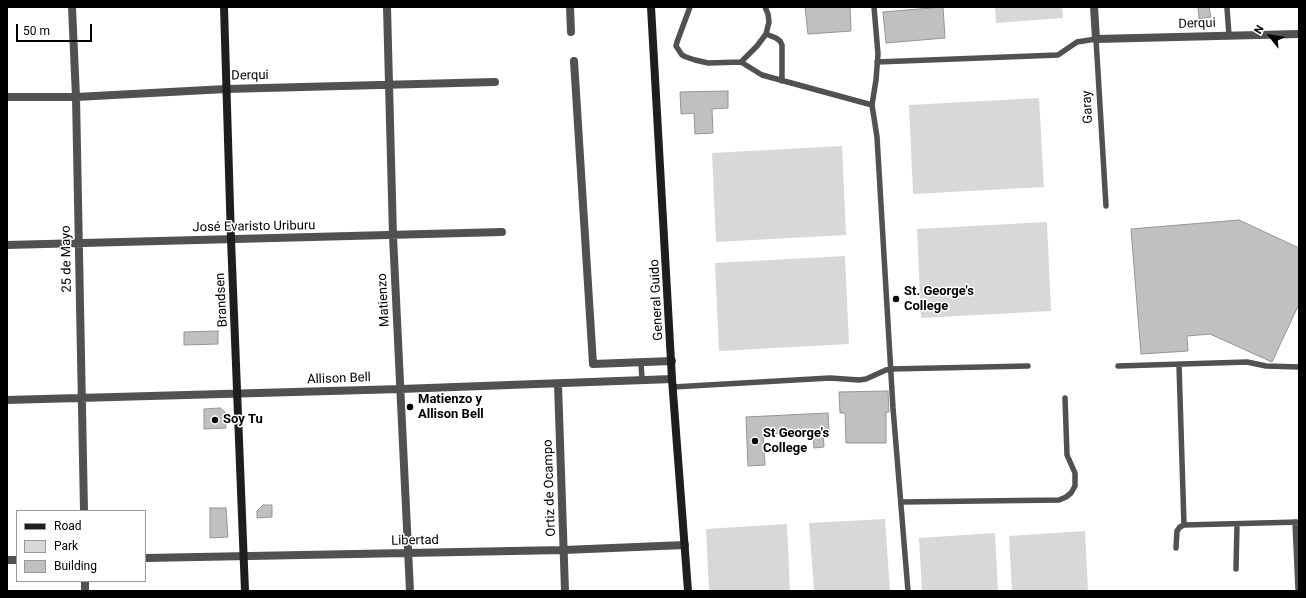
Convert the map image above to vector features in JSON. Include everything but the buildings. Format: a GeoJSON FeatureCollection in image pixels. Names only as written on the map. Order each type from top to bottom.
{"type":"FeatureCollection","features":[{"type":"Feature","properties":{"kind":"main road","name":"Brandsen"},"geometry":{"type":"LineString","coordinates":[[224,7],[231,239],[245,591]]}},
{"type":"Feature","properties":{"kind":"main road","name":"General Guido"},"geometry":{"type":"LineString","coordinates":[[651,7],[673,383],[688,591]]}},
{"type":"Feature","properties":{"kind":"street","name":"25 de Mayo"},"geometry":{"type":"LineString","coordinates":[[72,7],[76,97],[84,510]]}},
{"type":"Feature","properties":{"kind":"street","name":"Matienzo"},"geometry":{"type":"LineString","coordinates":[[387,7],[393,236],[410,591]]}},
{"type":"Feature","properties":{"kind":"street"},"geometry":{"type":"LineString","coordinates":[[570,7],[571,32]]}},
{"type":"Feature","properties":{"kind":"street","name":"Garay"},"geometry":{"type":"LineString","coordinates":[[1094,7],[1096,40]]}},
{"type":"Feature","properties":{"kind":"street","name":"Derqui"},"geometry":{"type":"LineString","coordinates":[[1096,40],[1299,34]]}},
{"type":"Feature","properties":{"kind":"street"},"geometry":{"type":"LineString","coordinates":[[574,61],[593,364],[672,361]]}},
{"type":"Feature","properties":{"kind":"street","name":"Derqui"},"geometry":{"type":"LineString","coordinates":[[7,97],[76,97],[226,89],[494,82]]}},
{"type":"Feature","properties":{"kind":"street","name":"José Evaristo Uriburu"},"geometry":{"type":"LineString","coordinates":[[7,245],[502,232]]}},
{"type":"Feature","properties":{"kind":"street","name":"Allison Bell"},"geometry":{"type":"LineString","coordinates":[[7,400],[400,389],[642,380],[673,383]]}},
{"type":"Feature","properties":{"kind":"street","name":"Ortiz de Ocampo"},"geometry":{"type":"LineString","coordinates":[[558,384],[565,591]]}},
{"type":"Feature","properties":{"kind":"street","name":"Libertad"},"geometry":{"type":"LineString","coordinates":[[146,558],[564,550],[685,545]]}},
{"type":"Feature","properties":{"kind":"lane"},"geometry":{"type":"LineString","coordinates":[[690,7],[676,42],[676,46],[682,55],[694,60],[708,63],[741,62],[762,75],[872,105]]}},
{"type":"Feature","properties":{"kind":"lane"},"geometry":{"type":"LineString","coordinates":[[741,62],[757,46],[766,34],[769,22],[768,14],[764,7]]}},
{"type":"Feature","properties":{"kind":"lane"},"geometry":{"type":"LineString","coordinates":[[874,7],[877,62],[872,105],[878,137],[893,408],[908,591]]}},
{"type":"Feature","properties":{"kind":"lane"},"geometry":{"type":"LineString","coordinates":[[1227,8],[1229,35]]}},
{"type":"Feature","properties":{"kind":"lane"},"geometry":{"type":"LineString","coordinates":[[766,34],[776,38],[782,45],[782,81]]}},
{"type":"Feature","properties":{"kind":"lane"},"geometry":{"type":"LineString","coordinates":[[877,62],[1058,55],[1077,42],[1096,40]]}},
{"type":"Feature","properties":{"kind":"lane","name":"Garay"},"geometry":{"type":"LineString","coordinates":[[1096,40],[1106,206]]}},
{"type":"Feature","properties":{"kind":"lane"},"geometry":{"type":"LineString","coordinates":[[641,362],[642,380]]}},
{"type":"Feature","properties":{"kind":"lane"},"geometry":{"type":"LineString","coordinates":[[1118,366],[1247,362],[1266,366],[1299,367]]}},
{"type":"Feature","properties":{"kind":"lane"},"geometry":{"type":"LineString","coordinates":[[1179,365],[1184,525]]}},
{"type":"Feature","properties":{"kind":"lane"},"geometry":{"type":"LineString","coordinates":[[673,383],[830,378],[859,380],[866,379],[891,369],[1028,366]]}},
{"type":"Feature","properties":{"kind":"lane"},"geometry":{"type":"LineString","coordinates":[[901,502],[1059,500],[1066,497],[1071,493],[1075,486],[1075,478],[1067,455],[1065,398]]}},
{"type":"Feature","properties":{"kind":"lane"},"geometry":{"type":"LineString","coordinates":[[1176,548],[1177,531],[1184,525],[1297,522],[1299,591]]}},
{"type":"Feature","properties":{"kind":"lane"},"geometry":{"type":"LineString","coordinates":[[1236,569],[1237,524]]}},
{"type":"Feature","properties":{"kind":"green space"},"geometry":{"type":"Polygon","coordinates":[[[995,7],[1062,7],[1063,18],[996,23],[995,7]]]}},
{"type":"Feature","properties":{"kind":"green space"},"geometry":{"type":"Polygon","coordinates":[[[1039,98],[1044,187],[913,194],[909,105],[1039,98]]]}},
{"type":"Feature","properties":{"kind":"green space"},"geometry":{"type":"Polygon","coordinates":[[[842,146],[846,235],[716,242],[712,153],[842,146]]]}},
{"type":"Feature","properties":{"kind":"green space"},"geometry":{"type":"Polygon","coordinates":[[[1047,222],[1051,311],[921,318],[917,229],[1047,222]]]}},
{"type":"Feature","properties":{"kind":"green space"},"geometry":{"type":"Polygon","coordinates":[[[845,256],[849,344],[719,351],[715,263],[845,256]]]}},
{"type":"Feature","properties":{"kind":"green space"},"geometry":{"type":"Polygon","coordinates":[[[885,519],[890,591],[814,591],[809,523],[885,519]]]}},
{"type":"Feature","properties":{"kind":"green space"},"geometry":{"type":"Polygon","coordinates":[[[787,524],[790,591],[709,591],[706,529],[787,524]]]}},
{"type":"Feature","properties":{"kind":"green space"},"geometry":{"type":"Polygon","coordinates":[[[1085,531],[1088,591],[1012,591],[1009,536],[1085,531]]]}},
{"type":"Feature","properties":{"kind":"green space"},"geometry":{"type":"Polygon","coordinates":[[[995,533],[998,591],[922,591],[919,538],[995,533]]]}},
{"type":"Feature","properties":{"kind":"place","name":"St. George's College"},"geometry":{"type":"Point","coordinates":[896,299]}},
{"type":"Feature","properties":{"kind":"place","name":"Matienzo y Allison Bell"},"geometry":{"type":"Point","coordinates":[410,407]}},
{"type":"Feature","properties":{"kind":"place","name":"Soy Tu"},"geometry":{"type":"Point","coordinates":[215,420]}},
{"type":"Feature","properties":{"kind":"place","name":"St George's College"},"geometry":{"type":"Point","coordinates":[755,441]}}]}
